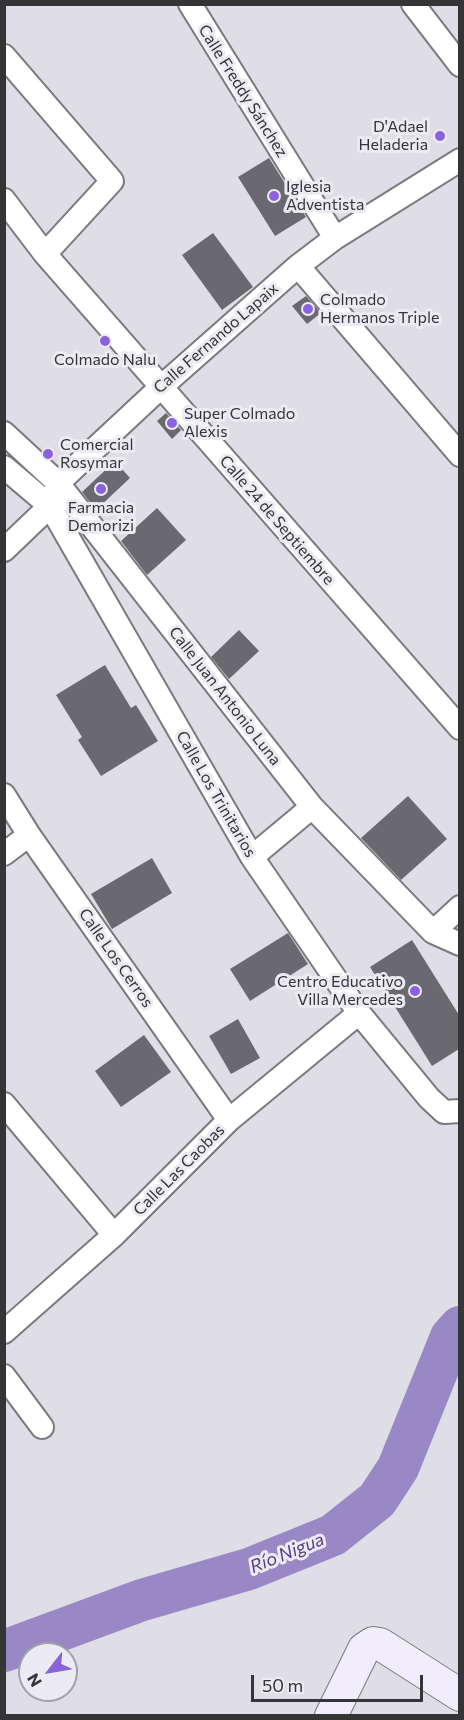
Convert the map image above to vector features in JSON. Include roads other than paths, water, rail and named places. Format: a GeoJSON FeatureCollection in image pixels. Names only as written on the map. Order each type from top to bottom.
{"type":"FeatureCollection","features":[{"type":"Feature","properties":{"kind":"main road"},"geometry":{"type":"LineString","coordinates":[[331,1716],[364,1648],[373,1643],[380,1644],[459,1695]]}},
{"type":"Feature","properties":{"kind":"street","name":"Calle Freddy Sánchez"},"geometry":{"type":"LineString","coordinates":[[190,4],[335,238]]}},
{"type":"Feature","properties":{"kind":"street"},"geometry":{"type":"LineString","coordinates":[[413,4],[459,65]]}},
{"type":"Feature","properties":{"kind":"street"},"geometry":{"type":"LineString","coordinates":[[4,56],[112,181],[45,254]]}},
{"type":"Feature","properties":{"kind":"street","name":"Calle Fernando Lapaix"},"geometry":{"type":"LineString","coordinates":[[4,550],[50,506],[58,483],[161,387],[298,266],[335,238],[459,160]]}},
{"type":"Feature","properties":{"kind":"street","name":"Calle 24 de Septiembre"},"geometry":{"type":"LineString","coordinates":[[4,200],[45,254],[459,728]]}},
{"type":"Feature","properties":{"kind":"street"},"geometry":{"type":"LineString","coordinates":[[298,266],[459,455]]}},
{"type":"Feature","properties":{"kind":"street","name":"Calle Juan Antonio Luna"},"geometry":{"type":"LineString","coordinates":[[4,433],[58,483],[312,807],[434,932],[459,944]]}},
{"type":"Feature","properties":{"kind":"street","name":"Calle Los Trinitarios"},"geometry":{"type":"LineString","coordinates":[[4,467],[50,506],[252,857],[359,1013],[429,1098],[452,1112]]}},
{"type":"Feature","properties":{"kind":"street","name":"Calle Los Cerros"},"geometry":{"type":"LineString","coordinates":[[4,795],[29,835],[229,1120]]}},
{"type":"Feature","properties":{"kind":"street"},"geometry":{"type":"LineString","coordinates":[[252,857],[312,807]]}},
{"type":"Feature","properties":{"kind":"street"},"geometry":{"type":"LineString","coordinates":[[4,854],[29,835]]}},
{"type":"Feature","properties":{"kind":"street"},"geometry":{"type":"LineString","coordinates":[[434,932],[459,907]]}},
{"type":"Feature","properties":{"kind":"street","name":"Calle Las Caobas"},"geometry":{"type":"LineString","coordinates":[[4,1332],[114,1235],[229,1120],[359,1013]]}},
{"type":"Feature","properties":{"kind":"street"},"geometry":{"type":"LineString","coordinates":[[4,1104],[114,1235]]}},
{"type":"Feature","properties":{"kind":"street"},"geometry":{"type":"LineString","coordinates":[[4,1376],[42,1427]]}},
{"type":"Feature","properties":{"kind":"waterway","name":"Río Nigua"},"geometry":{"type":"LineString","coordinates":[[4,1651],[142,1600],[249,1569],[333,1535],[377,1500],[398,1468],[451,1337],[460,1327]]}},
{"type":"Feature","properties":{"kind":"place","name":"D'Adael Heladeria"},"geometry":{"type":"Point","coordinates":[440,136]}},
{"type":"Feature","properties":{"kind":"place","name":"Iglesia Adventista"},"geometry":{"type":"Point","coordinates":[274,196]}},
{"type":"Feature","properties":{"kind":"place","name":"Colmado Hermanos Triple"},"geometry":{"type":"Point","coordinates":[308,309]}},
{"type":"Feature","properties":{"kind":"place","name":"Colmado Nalu"},"geometry":{"type":"Point","coordinates":[105,341]}},
{"type":"Feature","properties":{"kind":"place","name":"Super Colmado Alexis"},"geometry":{"type":"Point","coordinates":[172,423]}},
{"type":"Feature","properties":{"kind":"place","name":"Comercial Rosymar"},"geometry":{"type":"Point","coordinates":[48,454]}},
{"type":"Feature","properties":{"kind":"place","name":"Farmacia Demorizi"},"geometry":{"type":"Point","coordinates":[101,489]}},
{"type":"Feature","properties":{"kind":"place","name":"Centro Educativo Villa Mercedes"},"geometry":{"type":"Point","coordinates":[415,991]}}]}
